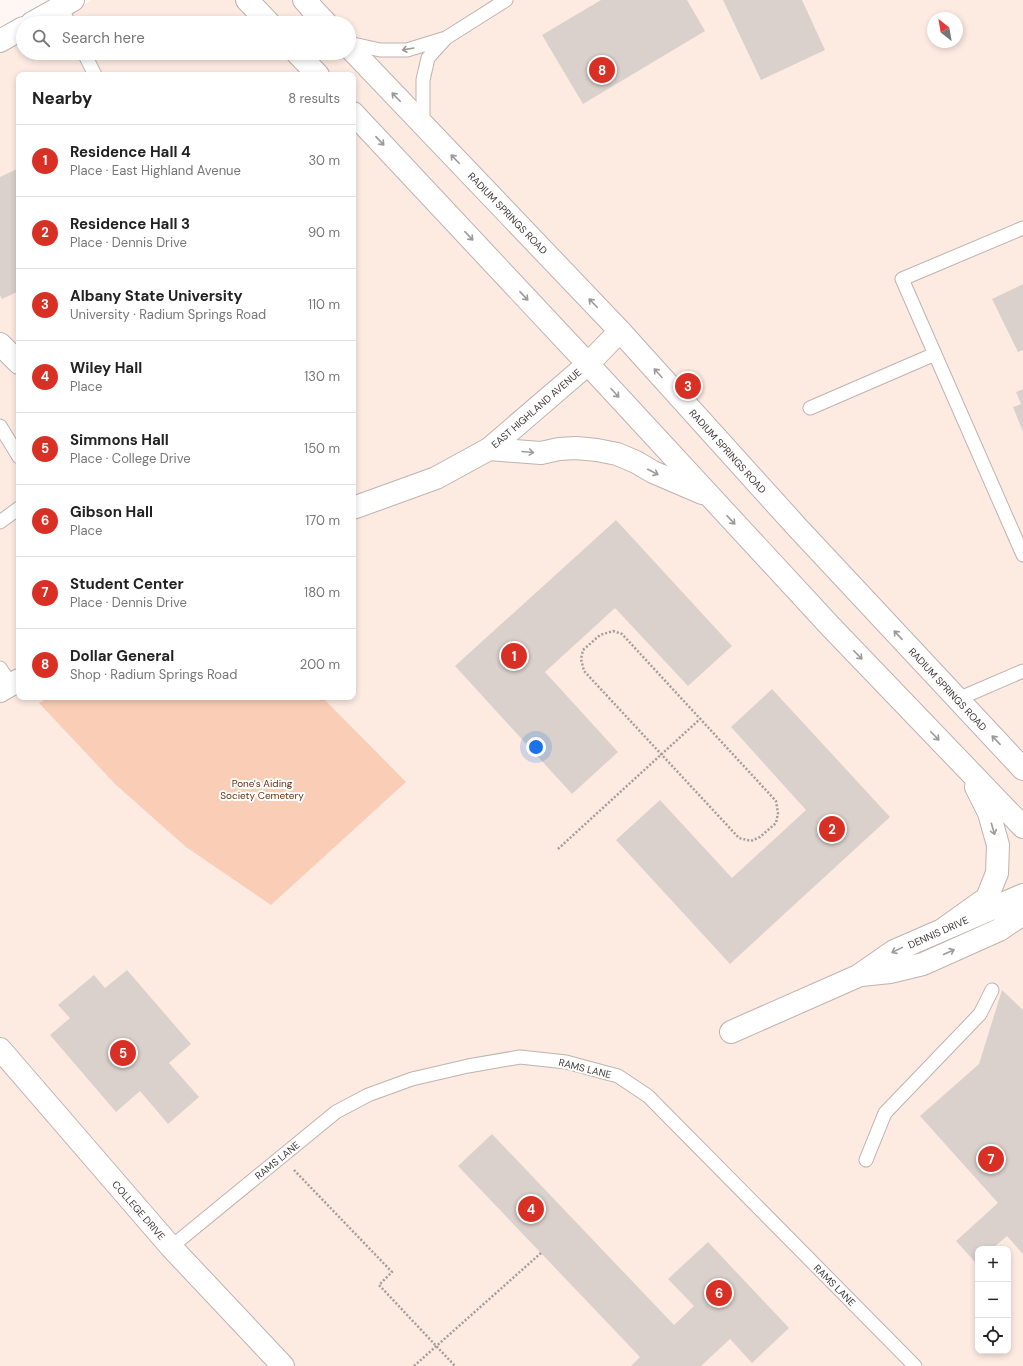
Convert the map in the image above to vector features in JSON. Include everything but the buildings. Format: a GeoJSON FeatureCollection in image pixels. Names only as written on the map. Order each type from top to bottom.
{"type":"FeatureCollection","features":[{"type":"Feature","properties":{"kind":"main road"},"geometry":{"type":"LineString","coordinates":[[248,0],[263,16]]}},
{"type":"Feature","properties":{"kind":"main road"},"geometry":{"type":"LineString","coordinates":[[51,16],[68,10]]}},
{"type":"Feature","properties":{"kind":"main road"},"geometry":{"type":"LineString","coordinates":[[0,41],[16,32]]}},
{"type":"Feature","properties":{"kind":"main road","name":"RADIUM SPRINGS ROAD"},"geometry":{"type":"LineString","coordinates":[[356,54],[620,332],[796,526],[1023,769]]}},
{"type":"Feature","properties":{"kind":"main road"},"geometry":{"type":"LineString","coordinates":[[304,60],[315,72]]}},
{"type":"Feature","properties":{"kind":"main road"},"geometry":{"type":"LineString","coordinates":[[356,116],[831,627],[1023,827]]}},
{"type":"Feature","properties":{"kind":"main road","name":"EAST HIGHLAND AVENUE"},"geometry":{"type":"LineString","coordinates":[[356,507],[436,478],[489,448],[588,364],[620,332]]}},
{"type":"Feature","properties":{"kind":"main road"},"geometry":{"type":"LineString","coordinates":[[0,344],[16,360]]}},
{"type":"Feature","properties":{"kind":"main road"},"geometry":{"type":"LineString","coordinates":[[489,448],[541,453],[558,449],[576,448],[617,454],[709,496]]}},
{"type":"Feature","properties":{"kind":"main road"},"geometry":{"type":"LineString","coordinates":[[945,928],[987,898],[997,873],[998,844],[989,814],[966,768]]}},
{"type":"Feature","properties":{"kind":"main road","name":"DENNIS DRIVE"},"geometry":{"type":"LineString","coordinates":[[731,1032],[858,976],[894,951],[1023,895]]}},
{"type":"Feature","properties":{"kind":"main road","name":"DENNIS DRIVE"},"geometry":{"type":"LineString","coordinates":[[858,976],[890,972],[923,964],[1000,930],[1023,914]]}},
{"type":"Feature","properties":{"kind":"main road"},"geometry":{"type":"LineString","coordinates":[[1000,930],[1023,923]]}},
{"type":"Feature","properties":{"kind":"main road","name":"COLLEGE DRIVE"},"geometry":{"type":"LineString","coordinates":[[0,1049],[171,1247],[283,1366]]}},
{"type":"Feature","properties":{"kind":"lane"},"geometry":{"type":"LineString","coordinates":[[356,45],[380,50],[407,50],[446,38],[506,0]]}},
{"type":"Feature","properties":{"kind":"lane"},"geometry":{"type":"LineString","coordinates":[[423,125],[423,80],[428,58],[446,38]]}},
{"type":"Feature","properties":{"kind":"lane"},"geometry":{"type":"LineString","coordinates":[[88,60],[94,72]]}},
{"type":"Feature","properties":{"kind":"lane"},"geometry":{"type":"LineString","coordinates":[[1023,228],[902,279],[1023,555]]}},
{"type":"Feature","properties":{"kind":"lane"},"geometry":{"type":"LineString","coordinates":[[810,408],[935,354]]}},
{"type":"Feature","properties":{"kind":"lane"},"geometry":{"type":"LineString","coordinates":[[0,426],[16,452]]}},
{"type":"Feature","properties":{"kind":"lane"},"geometry":{"type":"LineString","coordinates":[[0,522],[16,510]]}},
{"type":"Feature","properties":{"kind":"lane"},"geometry":{"type":"LineString","coordinates":[[958,699],[1023,671]]}},
{"type":"Feature","properties":{"kind":"lane"},"geometry":{"type":"LineString","coordinates":[[866,1160],[885,1113],[980,1014],[992,990]]}},
{"type":"Feature","properties":{"kind":"lane","name":"RAMS LANE"},"geometry":{"type":"LineString","coordinates":[[171,1247],[336,1112],[368,1094],[435,1073],[520,1057],[566,1062],[618,1076],[648,1096],[915,1366]]}},
{"type":"Feature","properties":{"kind":"path"},"geometry":{"type":"LineString","coordinates":[[613,631],[622,634],[700,718],[776,801],[778,813],[776,824],[760,837],[751,841],[739,838],[584,671],[581,659],[583,650],[600,635],[613,631]]}},
{"type":"Feature","properties":{"kind":"path"},"geometry":{"type":"LineString","coordinates":[[558,849],[700,718]]}},
{"type":"Feature","properties":{"kind":"path"},"geometry":{"type":"LineString","coordinates":[[281,1156],[392,1272],[379,1285],[455,1366]]}},
{"type":"Feature","properties":{"kind":"path"},"geometry":{"type":"LineString","coordinates":[[414,1366],[541,1253]]}},
{"type":"Feature","properties":{"kind":"shaded area"},"geometry":{"type":"Polygon","coordinates":[[[92,0],[1023,0],[1023,1366],[0,1366],[0,53],[16,43],[16,60],[356,60],[356,16],[63,16],[92,0]]]}},
{"type":"Feature","properties":{"kind":"green space","name":"Pone's Aiding Society Cemetery"},"geometry":{"type":"Polygon","coordinates":[[[44,700],[325,700],[406,782],[271,905],[186,847],[115,784],[39,703],[44,700]]]}},
{"type":"Feature","properties":{"kind":"place","name":"Dollar General"},"geometry":{"type":"Point","coordinates":[602,70]}},
{"type":"Feature","properties":{"kind":"place","name":"Albany State University"},"geometry":{"type":"Point","coordinates":[688,386]}},
{"type":"Feature","properties":{"kind":"place","name":"Residence Hall 4"},"geometry":{"type":"Point","coordinates":[514,656]}},
{"type":"Feature","properties":{"kind":"place","name":"Residence Hall 3"},"geometry":{"type":"Point","coordinates":[832,829]}},
{"type":"Feature","properties":{"kind":"place","name":"Simmons Hall"},"geometry":{"type":"Point","coordinates":[123,1053]}},
{"type":"Feature","properties":{"kind":"place","name":"Student Center"},"geometry":{"type":"Point","coordinates":[991,1159]}},
{"type":"Feature","properties":{"kind":"place","name":"Wiley Hall"},"geometry":{"type":"Point","coordinates":[531,1209]}},
{"type":"Feature","properties":{"kind":"place","name":"Gibson Hall"},"geometry":{"type":"Point","coordinates":[719,1293]}}]}
